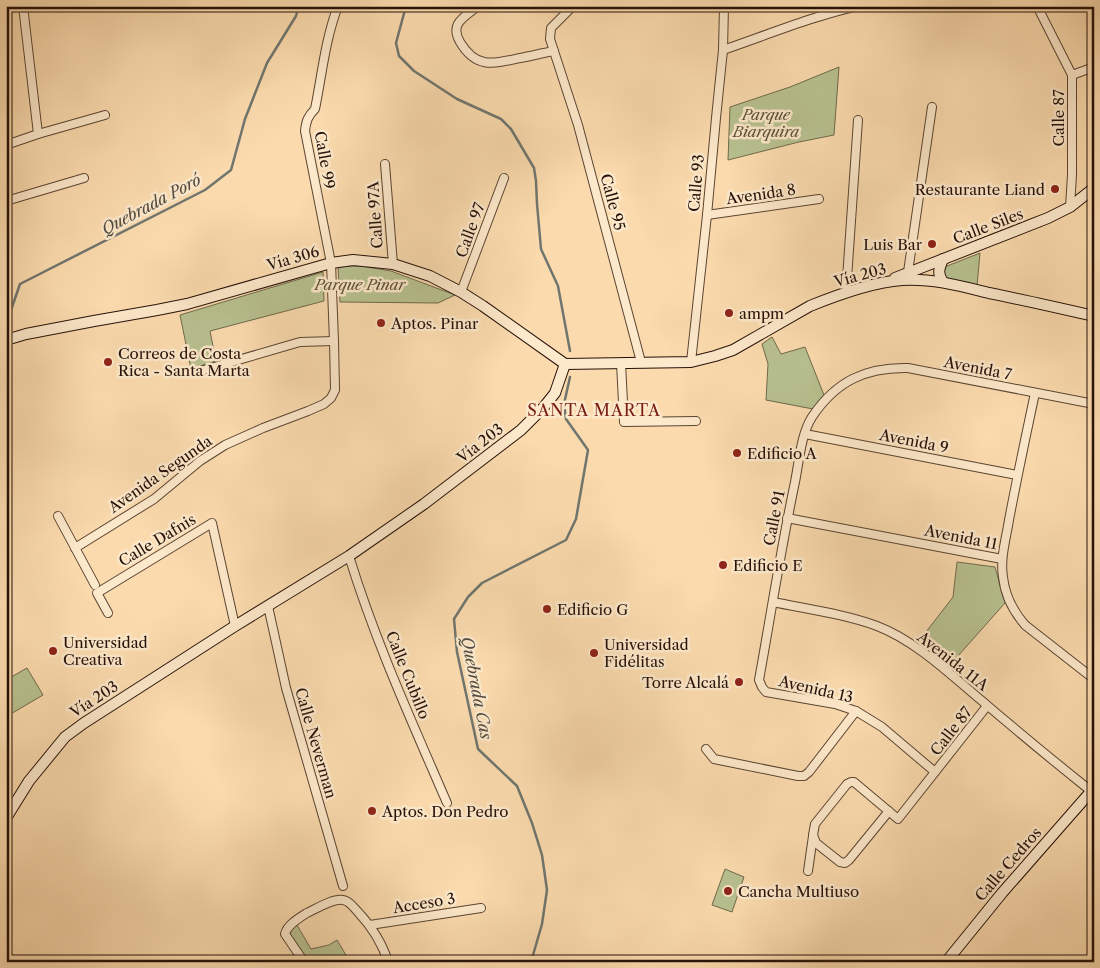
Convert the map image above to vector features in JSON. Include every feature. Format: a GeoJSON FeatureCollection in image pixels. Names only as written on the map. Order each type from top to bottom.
{"type":"FeatureCollection","features":[{"type":"Feature","properties":{"kind":"main road","name":"Calle Siles"},"geometry":{"type":"LineString","coordinates":[[887,282],[908,272],[1048,218],[1070,207],[1094,188]]}},
{"type":"Feature","properties":{"kind":"main road"},"geometry":{"type":"LineString","coordinates":[[943,259],[939,276],[943,282]]}},
{"type":"Feature","properties":{"kind":"main road","name":"Vía 306"},"geometry":{"type":"LineString","coordinates":[[9,339],[94,320],[187,304],[331,263],[353,260],[392,264],[430,276],[462,292],[565,364]]}},
{"type":"Feature","properties":{"kind":"main road","name":"Vía 203"},"geometry":{"type":"LineString","coordinates":[[6,818],[29,781],[65,737],[235,626],[348,556],[424,504],[521,430],[543,408],[554,393],[565,364],[691,362],[715,356],[732,350],[810,306],[846,293],[887,282],[917,280],[943,282],[1094,316]]}},
{"type":"Feature","properties":{"kind":"main road","name":"Calle Cedros"},"geometry":{"type":"LineString","coordinates":[[946,962],[1002,893],[1092,789]]}},
{"type":"Feature","properties":{"kind":"street"},"geometry":{"type":"LineString","coordinates":[[23,6],[38,134]]}},
{"type":"Feature","properties":{"kind":"street","name":"Calle 99"},"geometry":{"type":"LineString","coordinates":[[331,263],[305,130],[309,115],[315,110],[325,48],[338,6]]}},
{"type":"Feature","properties":{"kind":"street"},"geometry":{"type":"LineString","coordinates":[[478,6],[456,25],[456,35],[467,53],[480,61],[493,64],[554,51]]}},
{"type":"Feature","properties":{"kind":"street","name":"Calle 95"},"geometry":{"type":"LineString","coordinates":[[573,6],[551,28],[550,38],[578,125],[641,362]]}},
{"type":"Feature","properties":{"kind":"street","name":"Calle 93"},"geometry":{"type":"LineString","coordinates":[[691,362],[723,50],[724,6]]}},
{"type":"Feature","properties":{"kind":"street"},"geometry":{"type":"LineString","coordinates":[[723,50],[845,8],[858,6]]}},
{"type":"Feature","properties":{"kind":"street","name":"Calle 87"},"geometry":{"type":"LineString","coordinates":[[1038,6],[1072,75],[1072,176],[1070,207]]}},
{"type":"Feature","properties":{"kind":"street"},"geometry":{"type":"LineString","coordinates":[[1072,75],[1094,67]]}},
{"type":"Feature","properties":{"kind":"street"},"geometry":{"type":"LineString","coordinates":[[908,272],[932,108]]}},
{"type":"Feature","properties":{"kind":"street"},"geometry":{"type":"LineString","coordinates":[[6,145],[105,115]]}},
{"type":"Feature","properties":{"kind":"street"},"geometry":{"type":"LineString","coordinates":[[846,293],[858,120]]}},
{"type":"Feature","properties":{"kind":"street","name":"Calle 97A"},"geometry":{"type":"LineString","coordinates":[[385,164],[392,264]]}},
{"type":"Feature","properties":{"kind":"street"},"geometry":{"type":"LineString","coordinates":[[6,201],[84,178]]}},
{"type":"Feature","properties":{"kind":"street","name":"Calle 97"},"geometry":{"type":"LineString","coordinates":[[462,292],[504,178]]}},
{"type":"Feature","properties":{"kind":"street","name":"Avenida 8"},"geometry":{"type":"LineString","coordinates":[[707,215],[819,200]]}},
{"type":"Feature","properties":{"kind":"street","name":"Avenida Segunda"},"geometry":{"type":"LineString","coordinates":[[75,548],[154,499],[200,461],[225,445],[324,404],[331,398],[335,390],[331,263]]}},
{"type":"Feature","properties":{"kind":"street"},"geometry":{"type":"LineString","coordinates":[[197,372],[300,342],[334,341]]}},
{"type":"Feature","properties":{"kind":"street"},"geometry":{"type":"LineString","coordinates":[[621,362],[624,422],[696,421]]}},
{"type":"Feature","properties":{"kind":"street","name":"Avenida 7"},"geometry":{"type":"LineString","coordinates":[[858,376],[878,370],[908,368],[1094,404]]}},
{"type":"Feature","properties":{"kind":"street","name":"Calle 91"},"geometry":{"type":"LineString","coordinates":[[762,688],[760,680],[787,518],[805,434],[811,418],[824,402],[837,388],[858,376]]}},
{"type":"Feature","properties":{"kind":"street"},"geometry":{"type":"LineString","coordinates":[[1002,559],[1017,476],[1036,393]]}},
{"type":"Feature","properties":{"kind":"street","name":"Avenida 9"},"geometry":{"type":"LineString","coordinates":[[805,434],[1017,476]]}},
{"type":"Feature","properties":{"kind":"street"},"geometry":{"type":"LineString","coordinates":[[58,516],[95,585]]}},
{"type":"Feature","properties":{"kind":"street","name":"Avenida 11"},"geometry":{"type":"LineString","coordinates":[[787,518],[1002,559],[1002,576],[1005,589],[1017,615],[1025,624],[1094,679]]}},
{"type":"Feature","properties":{"kind":"street","name":"Calle Dafnis"},"geometry":{"type":"LineString","coordinates":[[108,613],[97,594],[212,523],[235,626]]}},
{"type":"Feature","properties":{"kind":"street"},"geometry":{"type":"LineString","coordinates":[[1094,546],[1094,552]]}},
{"type":"Feature","properties":{"kind":"street","name":"Calle Cubillo"},"geometry":{"type":"LineString","coordinates":[[348,556],[392,677],[447,803]]}},
{"type":"Feature","properties":{"kind":"street","name":"Avenida 11A"},"geometry":{"type":"LineString","coordinates":[[773,602],[852,618],[878,626],[910,643],[1092,789]]}},
{"type":"Feature","properties":{"kind":"street","name":"Calle Neverman"},"geometry":{"type":"LineString","coordinates":[[268,606],[287,693],[343,886]]}},
{"type":"Feature","properties":{"kind":"street","name":"Avenida 13"},"geometry":{"type":"LineString","coordinates":[[762,688],[766,692],[834,704],[856,711],[882,727],[935,772]]}},
{"type":"Feature","properties":{"kind":"street","name":"Calle 87"},"geometry":{"type":"LineString","coordinates":[[889,811],[898,819],[987,706]]}},
{"type":"Feature","properties":{"kind":"street"},"geometry":{"type":"LineString","coordinates":[[706,749],[714,759],[804,776],[856,711]]}},
{"type":"Feature","properties":{"kind":"street"},"geometry":{"type":"LineString","coordinates":[[808,871],[815,824],[847,784],[854,782],[889,811],[845,863],[840,862],[816,844],[814,835]]}},
{"type":"Feature","properties":{"kind":"street"},"geometry":{"type":"LineString","coordinates":[[304,962],[285,934],[286,930],[301,916],[333,902],[344,900],[351,904],[370,925],[382,946],[388,962]]}},
{"type":"Feature","properties":{"kind":"street","name":"Acceso 3"},"geometry":{"type":"LineString","coordinates":[[370,925],[481,908]]}},
{"type":"Feature","properties":{"kind":"green space","name":"Parque Biarquira"},"geometry":{"type":"Polygon","coordinates":[[[839,67],[834,135],[728,160],[730,107],[790,87],[839,67]]]}},
{"type":"Feature","properties":{"kind":"green space"},"geometry":{"type":"Polygon","coordinates":[[[980,253],[977,286],[941,277],[942,268],[980,253]]]}},
{"type":"Feature","properties":{"kind":"green space","name":"Parque Pinar"},"geometry":{"type":"Polygon","coordinates":[[[361,266],[391,271],[455,295],[438,303],[340,302],[338,268],[361,266]]]}},
{"type":"Feature","properties":{"kind":"green space","name":"Parque Pinar"},"geometry":{"type":"Polygon","coordinates":[[[323,272],[324,301],[210,331],[216,361],[191,369],[180,315],[323,272]]]}},
{"type":"Feature","properties":{"kind":"green space"},"geometry":{"type":"Polygon","coordinates":[[[772,337],[781,354],[805,347],[824,395],[813,409],[766,400],[768,364],[762,344],[772,337]]]}},
{"type":"Feature","properties":{"kind":"green space"},"geometry":{"type":"Polygon","coordinates":[[[957,562],[995,567],[1005,603],[950,665],[919,641],[953,597],[957,562]]]}},
{"type":"Feature","properties":{"kind":"green space"},"geometry":{"type":"Polygon","coordinates":[[[27,668],[43,695],[9,715],[6,710],[6,680],[27,668]]]}},
{"type":"Feature","properties":{"kind":"green space","name":"Cancha Multiuso"},"geometry":{"type":"Polygon","coordinates":[[[725,869],[744,877],[732,912],[712,905],[725,869]]]}},
{"type":"Feature","properties":{"kind":"green space"},"geometry":{"type":"Polygon","coordinates":[[[297,925],[311,949],[329,945],[337,940],[350,962],[307,962],[290,936],[291,930],[297,925]]]}},
{"type":"Feature","properties":{"kind":"waterway","name":"Quebrada Poró"},"geometry":{"type":"LineString","coordinates":[[6,334],[10,313],[20,284],[205,190],[231,170],[245,119],[267,63],[296,16],[299,6]]}},
{"type":"Feature","properties":{"kind":"waterway","name":"Quebrada Cas"},"geometry":{"type":"LineString","coordinates":[[406,6],[396,43],[399,56],[414,71],[457,99],[501,119],[511,129],[534,168],[541,249],[558,286],[570,351]]}},
{"type":"Feature","properties":{"kind":"waterway","name":"Quebrada Cas"},"geometry":{"type":"LineString","coordinates":[[531,962],[542,924],[547,890],[542,855],[517,786],[478,749],[457,652],[454,619],[468,597],[482,583],[566,540],[576,519],[588,450],[566,419],[564,404],[570,377]]}},
{"type":"Feature","properties":{"kind":"place","name":"Restaurante Liand"},"geometry":{"type":"Point","coordinates":[1055,189]}},
{"type":"Feature","properties":{"kind":"place","name":"Luis Bar"},"geometry":{"type":"Point","coordinates":[932,244]}},
{"type":"Feature","properties":{"kind":"place","name":"ampm"},"geometry":{"type":"Point","coordinates":[729,313]}},
{"type":"Feature","properties":{"kind":"place","name":"Aptos. Pinar"},"geometry":{"type":"Point","coordinates":[381,323]}},
{"type":"Feature","properties":{"kind":"place","name":"Correos de Costa Rica - Santa Marta"},"geometry":{"type":"Point","coordinates":[108,362]}},
{"type":"Feature","properties":{"kind":"place","name":"Edificio A"},"geometry":{"type":"Point","coordinates":[737,453]}},
{"type":"Feature","properties":{"kind":"place","name":"Edificio E"},"geometry":{"type":"Point","coordinates":[723,565]}},
{"type":"Feature","properties":{"kind":"place","name":"Edificio G"},"geometry":{"type":"Point","coordinates":[547,609]}},
{"type":"Feature","properties":{"kind":"place","name":"Universidad Creativa"},"geometry":{"type":"Point","coordinates":[53,651]}},
{"type":"Feature","properties":{"kind":"place","name":"Universidad Fidélitas"},"geometry":{"type":"Point","coordinates":[594,653]}},
{"type":"Feature","properties":{"kind":"place","name":"Torre Alcalá"},"geometry":{"type":"Point","coordinates":[739,682]}},
{"type":"Feature","properties":{"kind":"place","name":"Aptos. Don Pedro"},"geometry":{"type":"Point","coordinates":[372,811]}},
{"type":"Feature","properties":{"kind":"place","name":"Cancha Multiuso"},"geometry":{"type":"Point","coordinates":[728,891]}},
{"type":"Feature","properties":{"kind":"district","name":"SANTA MARTA"},"geometry":{"type":"Point","coordinates":[594,410]}}]}
